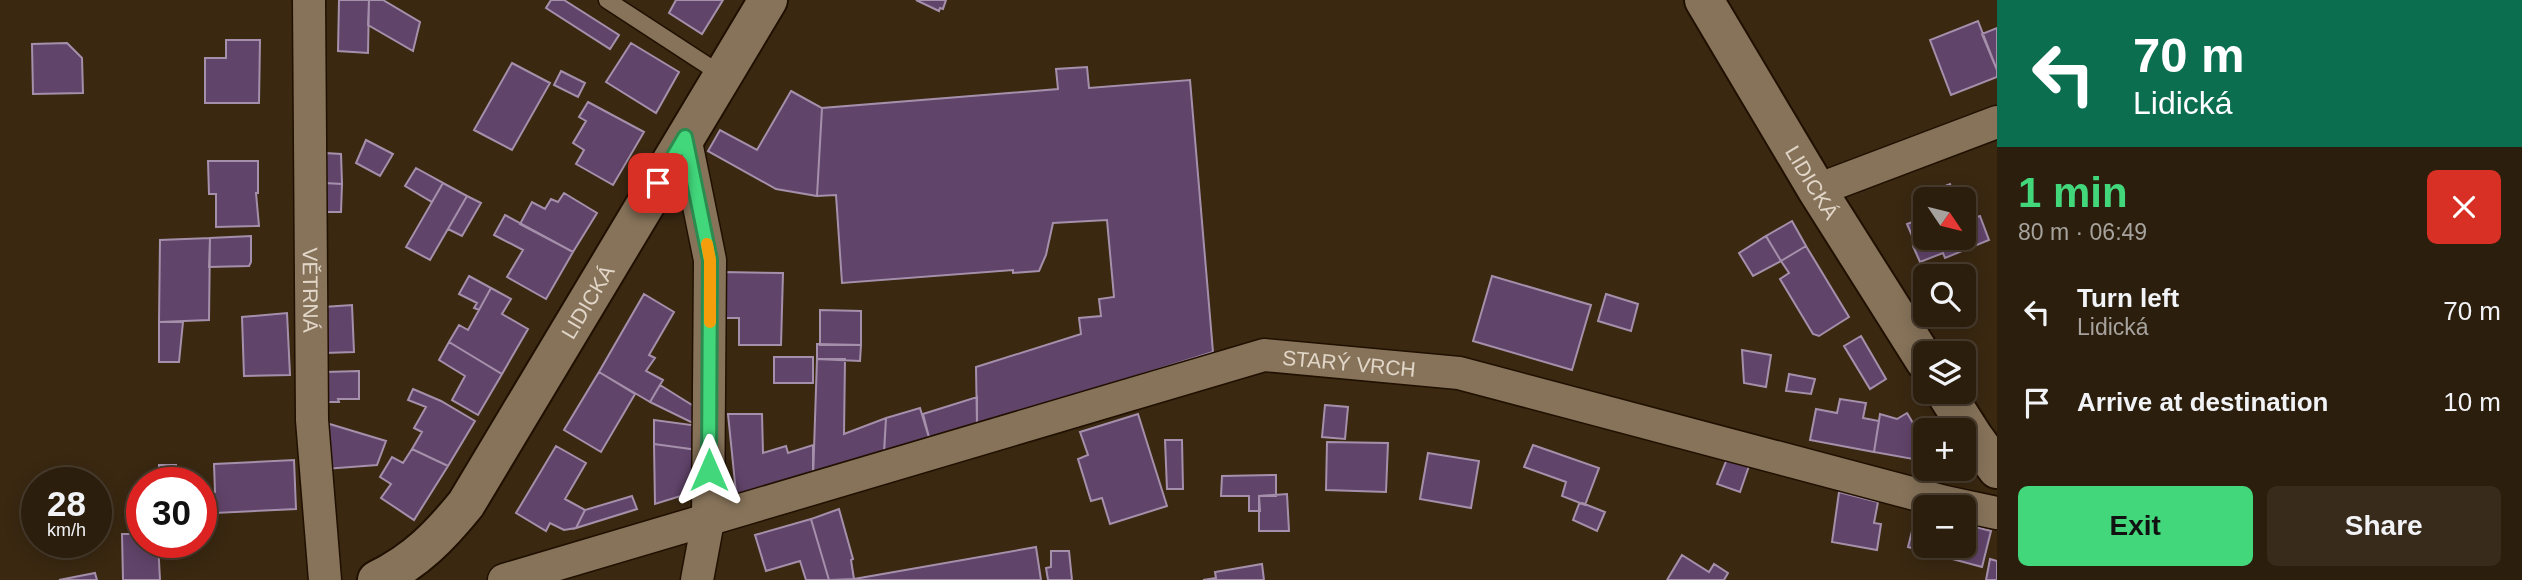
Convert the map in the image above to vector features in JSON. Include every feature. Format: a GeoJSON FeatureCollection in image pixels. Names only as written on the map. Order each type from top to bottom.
{"type":"FeatureCollection","features":[{"type":"Feature","properties":{"kind":"street","name":"VĚTRNÁ"},"geometry":{"type":"LineString","coordinates":[[309,0],[312,420],[325,580]]}},
{"type":"Feature","properties":{"kind":"street","name":"LIDICKÁ"},"geometry":{"type":"LineString","coordinates":[[377,580],[436,541],[466,504],[768,0]]}},
{"type":"Feature","properties":{"kind":"street","name":"LIDICKÁ"},"geometry":{"type":"LineString","coordinates":[[1704,0],[1817,190],[1913,342]]}},
{"type":"Feature","properties":{"kind":"street"},"geometry":{"type":"LineString","coordinates":[[1817,190],[1997,122]]}},
{"type":"Feature","properties":{"kind":"street"},"geometry":{"type":"LineString","coordinates":[[685,137],[710,260],[708,521],[697,580]]}},
{"type":"Feature","properties":{"kind":"street","name":"STARÝ VRCH"},"geometry":{"type":"LineString","coordinates":[[504,580],[1264,355],[1458,373],[1945,502],[1997,513]]}},
{"type":"Feature","properties":{"kind":"street"},"geometry":{"type":"LineString","coordinates":[[1953,404],[1997,469]]}},
{"type":"Feature","properties":{"kind":"lane"},"geometry":{"type":"LineString","coordinates":[[607,0],[722,75]]}},
{"type":"Feature","properties":{"kind":"building"},"geometry":{"type":"Polygon","coordinates":[[[339,0],[369,0],[368,53],[338,51],[339,0]]]}},
{"type":"Feature","properties":{"kind":"building"},"geometry":{"type":"Polygon","coordinates":[[[369,0],[383,0],[420,22],[413,51],[368,25],[369,0]]]}},
{"type":"Feature","properties":{"kind":"building"},"geometry":{"type":"Polygon","coordinates":[[[551,0],[564,0],[619,35],[610,49],[546,8],[551,0]]]}},
{"type":"Feature","properties":{"kind":"building"},"geometry":{"type":"Polygon","coordinates":[[[676,0],[723,0],[702,34],[669,13],[676,0]]]}},
{"type":"Feature","properties":{"kind":"building"},"geometry":{"type":"Polygon","coordinates":[[[916,0],[946,0],[943,9],[940,8],[939,11],[916,0]]]}},
{"type":"Feature","properties":{"kind":"building"},"geometry":{"type":"Polygon","coordinates":[[[1978,21],[1997,70],[1997,77],[1951,95],[1930,40],[1978,21]]]}},
{"type":"Feature","properties":{"kind":"building"},"geometry":{"type":"Polygon","coordinates":[[[1997,28],[1997,70],[1982,34],[1997,28]]]}},
{"type":"Feature","properties":{"kind":"building"},"geometry":{"type":"Polygon","coordinates":[[[226,40],[260,40],[259,103],[205,103],[205,58],[226,58],[226,40]]]}},
{"type":"Feature","properties":{"kind":"building"},"geometry":{"type":"Polygon","coordinates":[[[67,43],[82,58],[83,93],[33,94],[32,44],[67,43]]]}},
{"type":"Feature","properties":{"kind":"building"},"geometry":{"type":"Polygon","coordinates":[[[631,43],[679,72],[656,113],[606,82],[631,43]]]}},
{"type":"Feature","properties":{"kind":"building"},"geometry":{"type":"Polygon","coordinates":[[[512,63],[550,83],[512,150],[474,130],[512,63]]]}},
{"type":"Feature","properties":{"kind":"building"},"geometry":{"type":"Polygon","coordinates":[[[1087,67],[1089,88],[1190,80],[1213,352],[977,426],[976,367],[1081,334],[1079,318],[1101,316],[1099,299],[1114,297],[1107,220],[1053,223],[1046,255],[1039,271],[1013,273],[1013,270],[842,283],[836,195],[817,196],[822,108],[1058,89],[1056,69],[1087,67]]]}},
{"type":"Feature","properties":{"kind":"building"},"geometry":{"type":"Polygon","coordinates":[[[561,71],[585,83],[578,97],[554,85],[561,71]]]}},
{"type":"Feature","properties":{"kind":"building"},"geometry":{"type":"Polygon","coordinates":[[[791,91],[822,108],[817,196],[776,189],[708,151],[720,130],[757,150],[791,91]]]}},
{"type":"Feature","properties":{"kind":"building"},"geometry":{"type":"Polygon","coordinates":[[[588,102],[644,132],[613,185],[576,164],[584,150],[573,143],[586,121],[579,117],[588,102]]]}},
{"type":"Feature","properties":{"kind":"building"},"geometry":{"type":"Polygon","coordinates":[[[366,140],[393,154],[380,176],[356,163],[366,140]]]}},
{"type":"Feature","properties":{"kind":"building"},"geometry":{"type":"Polygon","coordinates":[[[325,153],[341,154],[342,184],[324,183],[325,153]]]}},
{"type":"Feature","properties":{"kind":"building"},"geometry":{"type":"Polygon","coordinates":[[[208,161],[258,161],[256,193],[259,226],[216,227],[216,194],[209,194],[208,161]]]}},
{"type":"Feature","properties":{"kind":"building"},"geometry":{"type":"Polygon","coordinates":[[[416,168],[443,183],[432,202],[405,186],[416,168]]]}},
{"type":"Feature","properties":{"kind":"building"},"geometry":{"type":"Polygon","coordinates":[[[324,183],[342,184],[341,212],[323,212],[324,183]]]}},
{"type":"Feature","properties":{"kind":"building"},"geometry":{"type":"Polygon","coordinates":[[[443,183],[467,196],[430,260],[406,247],[443,183]]]}},
{"type":"Feature","properties":{"kind":"building"},"geometry":{"type":"Polygon","coordinates":[[[564,193],[597,213],[573,252],[520,224],[532,202],[545,209],[551,199],[558,202],[564,193]]]}},
{"type":"Feature","properties":{"kind":"building"},"geometry":{"type":"Polygon","coordinates":[[[467,196],[481,203],[462,236],[448,229],[467,196]]]}},
{"type":"Feature","properties":{"kind":"building"},"geometry":{"type":"Polygon","coordinates":[[[505,215],[573,252],[546,299],[507,277],[523,250],[494,235],[505,215]]]}},
{"type":"Feature","properties":{"kind":"building"},"geometry":{"type":"Polygon","coordinates":[[[1980,216],[1989,240],[1976,245],[1976,217],[1980,216]]]}},
{"type":"Feature","properties":{"kind":"building"},"geometry":{"type":"Polygon","coordinates":[[[1792,221],[1806,246],[1781,261],[1766,236],[1792,221]]]}},
{"type":"Feature","properties":{"kind":"building"},"geometry":{"type":"Polygon","coordinates":[[[1913,222],[1913,238],[1907,224],[1913,222]]]}},
{"type":"Feature","properties":{"kind":"building"},"geometry":{"type":"Polygon","coordinates":[[[251,236],[249,266],[209,267],[210,238],[251,236]]]}},
{"type":"Feature","properties":{"kind":"building"},"geometry":{"type":"Polygon","coordinates":[[[1766,236],[1781,261],[1753,276],[1739,253],[1766,236]]]}},
{"type":"Feature","properties":{"kind":"building"},"geometry":{"type":"Polygon","coordinates":[[[210,238],[209,320],[159,322],[160,240],[210,238]]]}},
{"type":"Feature","properties":{"kind":"building"},"geometry":{"type":"Polygon","coordinates":[[[1806,246],[1849,317],[1819,336],[1813,334],[1780,279],[1789,273],[1781,261],[1806,246]]]}},
{"type":"Feature","properties":{"kind":"building"},"geometry":{"type":"Polygon","coordinates":[[[1915,250],[1965,250],[1945,258],[1943,253],[1920,262],[1915,250]]]}},
{"type":"Feature","properties":{"kind":"building"},"geometry":{"type":"Polygon","coordinates":[[[722,272],[783,273],[781,345],[739,345],[739,318],[723,318],[722,272]]]}},
{"type":"Feature","properties":{"kind":"building"},"geometry":{"type":"Polygon","coordinates":[[[469,276],[491,288],[479,310],[474,308],[477,303],[459,294],[469,276]]]}},
{"type":"Feature","properties":{"kind":"building"},"geometry":{"type":"Polygon","coordinates":[[[1492,276],[1591,305],[1572,370],[1473,341],[1492,276]]]}},
{"type":"Feature","properties":{"kind":"building"},"geometry":{"type":"Polygon","coordinates":[[[491,288],[511,299],[502,314],[528,329],[502,374],[449,342],[459,325],[468,330],[491,288]]]}},
{"type":"Feature","properties":{"kind":"building"},"geometry":{"type":"Polygon","coordinates":[[[644,294],[674,312],[649,355],[655,358],[646,371],[663,380],[650,402],[599,372],[644,294]]]}},
{"type":"Feature","properties":{"kind":"building"},"geometry":{"type":"Polygon","coordinates":[[[1606,294],[1638,304],[1631,331],[1598,321],[1606,294]]]}},
{"type":"Feature","properties":{"kind":"building"},"geometry":{"type":"Polygon","coordinates":[[[352,305],[354,352],[325,353],[323,307],[352,305]]]}},
{"type":"Feature","properties":{"kind":"building"},"geometry":{"type":"Polygon","coordinates":[[[820,310],[861,311],[861,345],[820,345],[820,310]]]}},
{"type":"Feature","properties":{"kind":"building"},"geometry":{"type":"Polygon","coordinates":[[[287,313],[290,375],[244,376],[242,317],[287,313]]]}},
{"type":"Feature","properties":{"kind":"building"},"geometry":{"type":"Polygon","coordinates":[[[159,322],[183,322],[179,362],[159,362],[159,322]]]}},
{"type":"Feature","properties":{"kind":"building"},"geometry":{"type":"Polygon","coordinates":[[[1861,336],[1886,379],[1870,389],[1844,346],[1861,336]]]}},
{"type":"Feature","properties":{"kind":"building"},"geometry":{"type":"Polygon","coordinates":[[[449,342],[502,374],[478,415],[452,400],[465,376],[439,360],[449,342]]]}},
{"type":"Feature","properties":{"kind":"building"},"geometry":{"type":"Polygon","coordinates":[[[817,344],[861,345],[860,361],[817,359],[817,344]]]}},
{"type":"Feature","properties":{"kind":"building"},"geometry":{"type":"Polygon","coordinates":[[[1742,350],[1771,355],[1766,387],[1744,383],[1742,350]]]}},
{"type":"Feature","properties":{"kind":"building"},"geometry":{"type":"Polygon","coordinates":[[[774,357],[813,357],[813,383],[774,383],[774,357]]]}},
{"type":"Feature","properties":{"kind":"building"},"geometry":{"type":"Polygon","coordinates":[[[817,359],[845,359],[844,434],[886,418],[884,451],[813,479],[817,359]]]}},
{"type":"Feature","properties":{"kind":"building"},"geometry":{"type":"Polygon","coordinates":[[[359,371],[359,399],[327,402],[325,372],[359,371]]]}},
{"type":"Feature","properties":{"kind":"building"},"geometry":{"type":"Polygon","coordinates":[[[599,372],[635,394],[601,452],[564,430],[599,372]]]}},
{"type":"Feature","properties":{"kind":"building"},"geometry":{"type":"Polygon","coordinates":[[[1789,374],[1815,379],[1811,394],[1786,391],[1789,374]]]}},
{"type":"Feature","properties":{"kind":"building"},"geometry":{"type":"Polygon","coordinates":[[[660,385],[700,410],[699,426],[650,402],[660,385]]]}},
{"type":"Feature","properties":{"kind":"building"},"geometry":{"type":"Polygon","coordinates":[[[413,389],[441,401],[475,421],[448,466],[412,449],[422,432],[414,428],[426,407],[408,400],[413,389]]]}},
{"type":"Feature","properties":{"kind":"building"},"geometry":{"type":"Polygon","coordinates":[[[977,397],[977,426],[930,441],[923,414],[977,397]]]}},
{"type":"Feature","properties":{"kind":"building"},"geometry":{"type":"Polygon","coordinates":[[[1840,399],[1866,403],[1863,418],[1879,421],[1874,452],[1810,440],[1816,409],[1837,413],[1840,399]]]}},
{"type":"Feature","properties":{"kind":"building"},"geometry":{"type":"Polygon","coordinates":[[[1325,405],[1348,407],[1345,439],[1322,437],[1325,405]]]}},
{"type":"Feature","properties":{"kind":"building"},"geometry":{"type":"Polygon","coordinates":[[[920,408],[930,441],[884,455],[886,418],[920,408]]]}},
{"type":"Feature","properties":{"kind":"building"},"geometry":{"type":"Polygon","coordinates":[[[1907,413],[1913,423],[1913,459],[1874,452],[1880,414],[1897,419],[1907,413]]]}},
{"type":"Feature","properties":{"kind":"building"},"geometry":{"type":"Polygon","coordinates":[[[728,414],[762,414],[763,453],[786,446],[788,453],[813,445],[813,479],[745,500],[736,493],[728,414]]]}},
{"type":"Feature","properties":{"kind":"building"},"geometry":{"type":"Polygon","coordinates":[[[1138,414],[1167,506],[1110,524],[1102,498],[1091,501],[1078,459],[1088,455],[1080,432],[1138,414]]]}},
{"type":"Feature","properties":{"kind":"building"},"geometry":{"type":"Polygon","coordinates":[[[654,420],[699,426],[698,450],[654,444],[654,420]]]}},
{"type":"Feature","properties":{"kind":"building"},"geometry":{"type":"Polygon","coordinates":[[[323,422],[386,441],[377,465],[325,469],[323,422]]]}},
{"type":"Feature","properties":{"kind":"building"},"geometry":{"type":"Polygon","coordinates":[[[1165,440],[1182,440],[1183,489],[1167,489],[1165,440]]]}},
{"type":"Feature","properties":{"kind":"building"},"geometry":{"type":"Polygon","coordinates":[[[1327,442],[1388,443],[1386,492],[1326,490],[1327,442]]]}},
{"type":"Feature","properties":{"kind":"building"},"geometry":{"type":"Polygon","coordinates":[[[654,444],[698,450],[697,491],[655,504],[654,444]]]}},
{"type":"Feature","properties":{"kind":"building"},"geometry":{"type":"Polygon","coordinates":[[[1533,445],[1599,468],[1585,505],[1562,496],[1566,482],[1524,467],[1533,445]]]}},
{"type":"Feature","properties":{"kind":"building"},"geometry":{"type":"Polygon","coordinates":[[[556,446],[586,463],[565,499],[585,510],[576,528],[564,530],[550,523],[546,531],[516,513],[556,446]]]}},
{"type":"Feature","properties":{"kind":"building"},"geometry":{"type":"Polygon","coordinates":[[[412,449],[448,466],[414,520],[381,498],[391,484],[380,477],[392,457],[403,463],[412,449]]]}},
{"type":"Feature","properties":{"kind":"building"},"geometry":{"type":"Polygon","coordinates":[[[1428,453],[1479,461],[1471,508],[1420,499],[1428,453]]]}},
{"type":"Feature","properties":{"kind":"building"},"geometry":{"type":"Polygon","coordinates":[[[1727,459],[1749,466],[1740,492],[1717,484],[1727,459]]]}},
{"type":"Feature","properties":{"kind":"building"},"geometry":{"type":"Polygon","coordinates":[[[294,460],[296,509],[217,513],[217,467],[214,464],[294,460]]]}},
{"type":"Feature","properties":{"kind":"building"},"geometry":{"type":"Polygon","coordinates":[[[159,465],[176,465],[176,467],[159,465]]]}},
{"type":"Feature","properties":{"kind":"building"},"geometry":{"type":"Polygon","coordinates":[[[1276,475],[1276,496],[1259,496],[1260,511],[1249,511],[1249,496],[1221,496],[1222,476],[1276,475]]]}},
{"type":"Feature","properties":{"kind":"building"},"geometry":{"type":"Polygon","coordinates":[[[1839,492],[1878,502],[1874,523],[1881,524],[1877,550],[1832,542],[1839,492]]]}},
{"type":"Feature","properties":{"kind":"building"},"geometry":{"type":"Polygon","coordinates":[[[1287,494],[1289,531],[1259,531],[1259,496],[1287,494]]]}},
{"type":"Feature","properties":{"kind":"building"},"geometry":{"type":"Polygon","coordinates":[[[632,496],[637,509],[576,528],[585,510],[632,496]]]}},
{"type":"Feature","properties":{"kind":"building"},"geometry":{"type":"Polygon","coordinates":[[[1579,504],[1605,512],[1597,531],[1573,520],[1579,504]]]}},
{"type":"Feature","properties":{"kind":"building"},"geometry":{"type":"Polygon","coordinates":[[[839,509],[853,559],[854,579],[829,580],[811,519],[839,509]]]}},
{"type":"Feature","properties":{"kind":"building"},"geometry":{"type":"Polygon","coordinates":[[[811,519],[829,580],[806,580],[800,561],[766,571],[755,535],[811,519]]]}},
{"type":"Feature","properties":{"kind":"building"},"geometry":{"type":"Polygon","coordinates":[[[1913,527],[1913,548],[1908,547],[1913,527]]]}},
{"type":"Feature","properties":{"kind":"building"},"geometry":{"type":"Polygon","coordinates":[[[1976,527],[1991,531],[1982,567],[1949,558],[1976,558],[1976,527]]]}},
{"type":"Feature","properties":{"kind":"building"},"geometry":{"type":"Polygon","coordinates":[[[122,534],[126,534],[126,558],[159,558],[160,580],[123,580],[122,534]]]}},
{"type":"Feature","properties":{"kind":"building"},"geometry":{"type":"Polygon","coordinates":[[[1036,547],[1041,580],[850,580],[854,579],[1036,547]]]}},
{"type":"Feature","properties":{"kind":"building"},"geometry":{"type":"Polygon","coordinates":[[[1051,551],[1069,551],[1072,580],[1048,580],[1046,568],[1051,567],[1051,551]]]}},
{"type":"Feature","properties":{"kind":"building"},"geometry":{"type":"Polygon","coordinates":[[[1682,555],[1709,572],[1714,564],[1728,573],[1724,580],[1667,580],[1682,555]]]}},
{"type":"Feature","properties":{"kind":"building"},"geometry":{"type":"Polygon","coordinates":[[[1990,559],[1997,561],[1997,580],[1986,580],[1990,559]]]}},
{"type":"Feature","properties":{"kind":"building"},"geometry":{"type":"Polygon","coordinates":[[[1262,564],[1264,580],[1203,580],[1216,578],[1215,572],[1262,564]]]}},
{"type":"Feature","properties":{"kind":"building"},"geometry":{"type":"Polygon","coordinates":[[[95,573],[97,580],[59,580],[95,573]]]}},
{"type":"Feature","properties":{"kind":"slow traffic"},"geometry":{"type":"LineString","coordinates":[[707,244],[710,260],[710,322]]}},
{"type":"Feature","properties":{"kind":"route"},"geometry":{"type":"LineString","coordinates":[[658,183],[685,137],[710,260],[709,470]]}}]}
